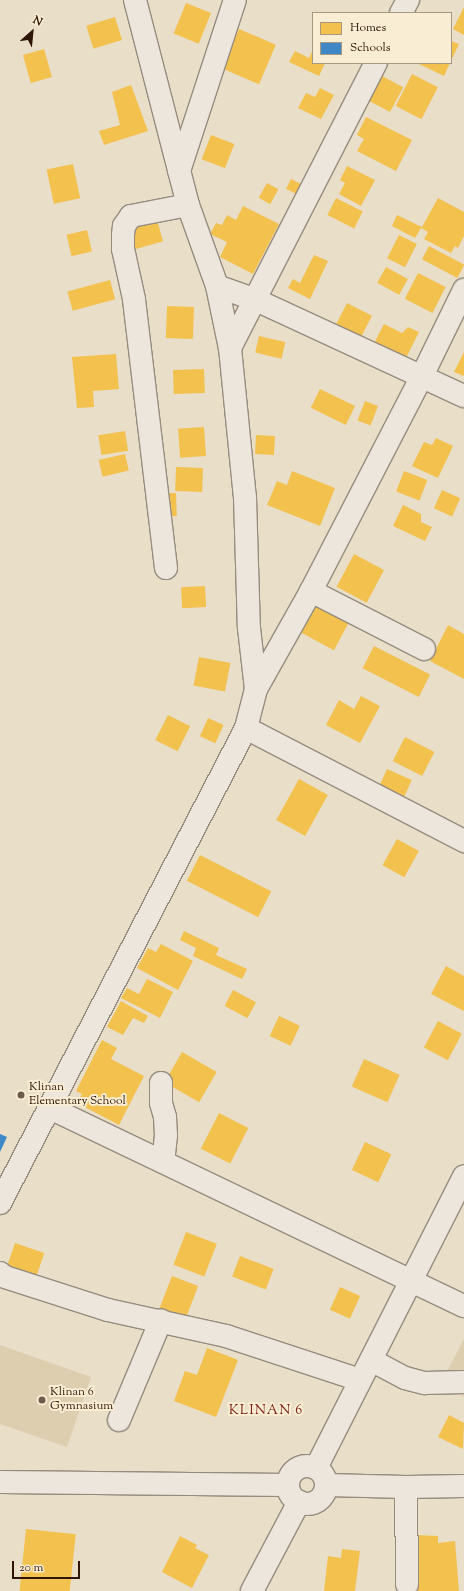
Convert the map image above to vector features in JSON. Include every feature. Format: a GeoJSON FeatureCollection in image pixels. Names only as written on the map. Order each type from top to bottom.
{"type":"FeatureCollection","features":[{"type":"Feature","properties":{"kind":"street"},"geometry":{"type":"LineString","coordinates":[[135,0],[188,206],[217,286],[230,348],[245,496],[249,628],[256,689]]}},
{"type":"Feature","properties":{"kind":"street"},"geometry":{"type":"LineString","coordinates":[[179,171],[235,0]]}},
{"type":"Feature","properties":{"kind":"street"},"geometry":{"type":"LineString","coordinates":[[402,12],[408,0]]}},
{"type":"Feature","properties":{"kind":"street"},"geometry":{"type":"LineString","coordinates":[[230,348],[256,300],[375,64]]}},
{"type":"Feature","properties":{"kind":"street"},"geometry":{"type":"LineString","coordinates":[[166,568],[134,299],[123,250],[123,235],[124,226],[131,216],[188,206]]}},
{"type":"Feature","properties":{"kind":"street"},"geometry":{"type":"LineString","coordinates":[[217,286],[256,300],[464,396]]}},
{"type":"Feature","properties":{"kind":"street"},"geometry":{"type":"LineString","coordinates":[[0,1203],[48,1107],[246,728],[256,689],[311,591],[422,376],[464,290]]}},
{"type":"Feature","properties":{"kind":"street"},"geometry":{"type":"LineString","coordinates":[[311,591],[424,649]]}},
{"type":"Feature","properties":{"kind":"street"},"geometry":{"type":"LineString","coordinates":[[246,728],[464,841]]}},
{"type":"Feature","properties":{"kind":"street"},"geometry":{"type":"LineString","coordinates":[[161,1083],[161,1103],[165,1117],[166,1135],[164,1162]]}},
{"type":"Feature","properties":{"kind":"street"},"geometry":{"type":"LineString","coordinates":[[48,1107],[464,1306]]}},
{"type":"Feature","properties":{"kind":"street"},"geometry":{"type":"LineString","coordinates":[[0,1482],[293,1493],[311,1503],[317,1501],[322,1497],[321,1476],[360,1380],[464,1176]]}},
{"type":"Feature","properties":{"kind":"street"},"geometry":{"type":"LineString","coordinates":[[0,1273],[5,1277],[108,1310],[161,1320],[226,1336],[360,1380]]}},
{"type":"Feature","properties":{"kind":"street"},"geometry":{"type":"LineString","coordinates":[[119,1420],[161,1320]]}},
{"type":"Feature","properties":{"kind":"street"},"geometry":{"type":"LineString","coordinates":[[371,1360],[405,1378],[424,1383],[464,1382]]}},
{"type":"Feature","properties":{"kind":"street"},"geometry":{"type":"LineString","coordinates":[[252,1591],[293,1493],[289,1478],[297,1468],[303,1466],[321,1476],[406,1487],[464,1486]]}},
{"type":"Feature","properties":{"kind":"street"},"geometry":{"type":"LineString","coordinates":[[406,1487],[407,1584]]}},
{"type":"Feature","properties":{"kind":"shaded area"},"geometry":{"type":"Polygon","coordinates":[[[464,1339],[464,1397],[440,1385],[464,1339]]]}},
{"type":"Feature","properties":{"kind":"shaded area","name":"Klinan 6 Gymnasium"},"geometry":{"type":"Polygon","coordinates":[[[0,1345],[91,1377],[67,1447],[0,1424],[0,1345]]]}},
{"type":"Feature","properties":{"kind":"building: Homes"},"geometry":{"type":"Polygon","coordinates":[[[186,3],[211,13],[199,44],[174,34],[186,3]]]}},
{"type":"Feature","properties":{"kind":"building: Homes"},"geometry":{"type":"Polygon","coordinates":[[[464,7],[464,35],[453,29],[464,7]]]}},
{"type":"Feature","properties":{"kind":"building: Homes"},"geometry":{"type":"Polygon","coordinates":[[[115,17],[122,40],[93,49],[86,26],[115,17]]]}},
{"type":"Feature","properties":{"kind":"building: Homes"},"geometry":{"type":"Polygon","coordinates":[[[239,29],[276,45],[259,84],[222,69],[239,29]]]}},
{"type":"Feature","properties":{"kind":"building: Homes"},"geometry":{"type":"Polygon","coordinates":[[[452,41],[459,44],[452,59],[452,41]]]}},
{"type":"Feature","properties":{"kind":"building: Homes"},"geometry":{"type":"Polygon","coordinates":[[[44,49],[52,77],[31,83],[23,55],[44,49]]]}},
{"type":"Feature","properties":{"kind":"building: Homes"},"geometry":{"type":"Polygon","coordinates":[[[295,51],[309,58],[312,52],[312,64],[325,64],[319,76],[289,62],[295,51]]]}},
{"type":"Feature","properties":{"kind":"building: Homes"},"geometry":{"type":"Polygon","coordinates":[[[419,64],[450,64],[444,76],[419,64]]]}},
{"type":"Feature","properties":{"kind":"building: Homes"},"geometry":{"type":"Polygon","coordinates":[[[412,74],[438,87],[421,119],[396,106],[412,74]]]}},
{"type":"Feature","properties":{"kind":"building: Homes"},"geometry":{"type":"Polygon","coordinates":[[[382,76],[403,87],[390,112],[369,101],[382,76]]]}},
{"type":"Feature","properties":{"kind":"building: Homes"},"geometry":{"type":"Polygon","coordinates":[[[131,85],[148,131],[104,145],[99,131],[120,125],[112,92],[131,85]]]}},
{"type":"Feature","properties":{"kind":"building: Homes"},"geometry":{"type":"Polygon","coordinates":[[[320,88],[334,95],[321,119],[298,108],[306,93],[315,97],[320,88]]]}},
{"type":"Feature","properties":{"kind":"building: Homes"},"geometry":{"type":"Polygon","coordinates":[[[366,117],[412,140],[396,171],[357,151],[364,139],[357,135],[366,117]]]}},
{"type":"Feature","properties":{"kind":"building: Homes"},"geometry":{"type":"Polygon","coordinates":[[[211,135],[234,144],[225,168],[202,159],[211,135]]]}},
{"type":"Feature","properties":{"kind":"building: Homes"},"geometry":{"type":"Polygon","coordinates":[[[73,164],[80,198],[54,204],[47,170],[73,164]]]}},
{"type":"Feature","properties":{"kind":"building: Homes"},"geometry":{"type":"Polygon","coordinates":[[[347,166],[375,180],[361,206],[339,194],[345,183],[340,180],[347,166]]]}},
{"type":"Feature","properties":{"kind":"building: Homes"},"geometry":{"type":"Polygon","coordinates":[[[291,179],[301,184],[296,194],[286,189],[291,179]]]}},
{"type":"Feature","properties":{"kind":"building: Homes"},"geometry":{"type":"Polygon","coordinates":[[[267,183],[278,189],[270,204],[259,198],[267,183]]]}},
{"type":"Feature","properties":{"kind":"building: Homes"},"geometry":{"type":"Polygon","coordinates":[[[336,198],[363,212],[354,229],[327,215],[336,198]]]}},
{"type":"Feature","properties":{"kind":"building: Homes"},"geometry":{"type":"Polygon","coordinates":[[[438,198],[464,212],[464,236],[458,248],[455,246],[451,253],[424,239],[428,232],[421,228],[415,238],[392,226],[397,215],[422,227],[438,198]]]}},
{"type":"Feature","properties":{"kind":"building: Homes"},"geometry":{"type":"Polygon","coordinates":[[[243,206],[279,224],[253,274],[220,257],[227,242],[210,234],[216,223],[222,225],[227,215],[236,220],[243,206]]]}},
{"type":"Feature","properties":{"kind":"building: Homes"},"geometry":{"type":"Polygon","coordinates":[[[157,220],[163,241],[132,250],[126,229],[157,220]]]}},
{"type":"Feature","properties":{"kind":"building: Homes"},"geometry":{"type":"Polygon","coordinates":[[[87,230],[92,251],[71,256],[67,235],[87,230]]]}},
{"type":"Feature","properties":{"kind":"building: Homes"},"geometry":{"type":"Polygon","coordinates":[[[399,235],[417,244],[405,267],[387,258],[399,235]]]}},
{"type":"Feature","properties":{"kind":"building: Homes"},"geometry":{"type":"Polygon","coordinates":[[[429,246],[464,265],[457,278],[422,259],[429,246]]]}},
{"type":"Feature","properties":{"kind":"building: Homes"},"geometry":{"type":"Polygon","coordinates":[[[314,255],[328,261],[310,299],[288,288],[293,279],[300,283],[314,255]]]}},
{"type":"Feature","properties":{"kind":"building: Homes"},"geometry":{"type":"Polygon","coordinates":[[[386,267],[408,279],[399,295],[377,283],[386,267]]]}},
{"type":"Feature","properties":{"kind":"building: Homes"},"geometry":{"type":"Polygon","coordinates":[[[418,273],[446,287],[432,313],[405,299],[418,273]]]}},
{"type":"Feature","properties":{"kind":"building: Homes"},"geometry":{"type":"Polygon","coordinates":[[[110,280],[115,299],[73,311],[67,291],[110,280]]]}},
{"type":"Feature","properties":{"kind":"building: Homes"},"geometry":{"type":"Polygon","coordinates":[[[347,303],[372,316],[359,341],[334,328],[347,303]]]}},
{"type":"Feature","properties":{"kind":"building: Homes"},"geometry":{"type":"Polygon","coordinates":[[[167,306],[194,307],[193,339],[166,338],[167,306]]]}},
{"type":"Feature","properties":{"kind":"building: Homes"},"geometry":{"type":"Polygon","coordinates":[[[384,324],[402,333],[408,327],[419,332],[404,362],[372,347],[384,324]]]}},
{"type":"Feature","properties":{"kind":"building: Homes"},"geometry":{"type":"Polygon","coordinates":[[[259,336],[285,342],[281,359],[255,353],[259,336]]]}},
{"type":"Feature","properties":{"kind":"building: Homes"},"geometry":{"type":"Polygon","coordinates":[[[464,352],[464,376],[454,372],[464,352]]]}},
{"type":"Feature","properties":{"kind":"building: Homes"},"geometry":{"type":"Polygon","coordinates":[[[116,354],[119,389],[93,391],[94,407],[77,408],[72,357],[116,354]]]}},
{"type":"Feature","properties":{"kind":"building: Homes"},"geometry":{"type":"Polygon","coordinates":[[[204,369],[205,393],[174,394],[173,370],[204,369]]]}},
{"type":"Feature","properties":{"kind":"building: Homes"},"geometry":{"type":"Polygon","coordinates":[[[320,389],[355,406],[346,425],[311,408],[320,389]]]}},
{"type":"Feature","properties":{"kind":"building: Homes"},"geometry":{"type":"Polygon","coordinates":[[[365,401],[378,406],[371,426],[357,421],[365,401]]]}},
{"type":"Feature","properties":{"kind":"building: Homes"},"geometry":{"type":"Polygon","coordinates":[[[204,427],[206,456],[180,458],[178,429],[204,427]]]}},
{"type":"Feature","properties":{"kind":"building: Homes"},"geometry":{"type":"Polygon","coordinates":[[[125,431],[128,451],[101,455],[98,435],[125,431]]]}},
{"type":"Feature","properties":{"kind":"building: Homes"},"geometry":{"type":"Polygon","coordinates":[[[256,435],[275,436],[274,455],[255,454],[256,435]]]}},
{"type":"Feature","properties":{"kind":"building: Homes"},"geometry":{"type":"Polygon","coordinates":[[[436,438],[453,446],[438,478],[412,466],[424,442],[432,445],[436,438]]]}},
{"type":"Feature","properties":{"kind":"building: Homes"},"geometry":{"type":"Polygon","coordinates":[[[125,454],[129,471],[103,477],[99,460],[125,454]]]}},
{"type":"Feature","properties":{"kind":"building: Homes"},"geometry":{"type":"Polygon","coordinates":[[[176,467],[203,468],[202,492],[175,491],[176,467]]]}},
{"type":"Feature","properties":{"kind":"building: Homes"},"geometry":{"type":"Polygon","coordinates":[[[292,471],[335,488],[320,526],[267,505],[277,481],[287,485],[292,471]]]}},
{"type":"Feature","properties":{"kind":"building: Homes"},"geometry":{"type":"Polygon","coordinates":[[[404,471],[427,480],[419,500],[396,492],[404,471]]]}},
{"type":"Feature","properties":{"kind":"building: Homes"},"geometry":{"type":"Polygon","coordinates":[[[442,490],[460,498],[452,516],[434,508],[442,490]]]}},
{"type":"Feature","properties":{"kind":"building: Homes"},"geometry":{"type":"Polygon","coordinates":[[[176,493],[177,516],[162,517],[161,494],[176,493]]]}},
{"type":"Feature","properties":{"kind":"building: Homes"},"geometry":{"type":"Polygon","coordinates":[[[403,505],[421,514],[421,522],[432,527],[425,541],[393,526],[403,505]]]}},
{"type":"Feature","properties":{"kind":"building: Homes"},"geometry":{"type":"Polygon","coordinates":[[[354,554],[384,570],[367,603],[337,587],[354,554]]]}},
{"type":"Feature","properties":{"kind":"building: Homes"},"geometry":{"type":"Polygon","coordinates":[[[205,586],[206,607],[182,608],[181,587],[205,586]]]}},
{"type":"Feature","properties":{"kind":"building: Homes"},"geometry":{"type":"Polygon","coordinates":[[[315,605],[349,623],[334,650],[300,632],[315,605]]]}},
{"type":"Feature","properties":{"kind":"building: Homes"},"geometry":{"type":"Polygon","coordinates":[[[448,625],[464,634],[464,679],[430,661],[448,625]]]}},
{"type":"Feature","properties":{"kind":"building: Homes"},"geometry":{"type":"Polygon","coordinates":[[[374,646],[430,675],[419,697],[363,668],[374,646]]]}},
{"type":"Feature","properties":{"kind":"building: Homes"},"geometry":{"type":"Polygon","coordinates":[[[199,657],[230,663],[225,692],[193,685],[199,657]]]}},
{"type":"Feature","properties":{"kind":"building: Homes"},"geometry":{"type":"Polygon","coordinates":[[[361,696],[380,706],[360,743],[326,725],[339,700],[354,709],[361,696]]]}},
{"type":"Feature","properties":{"kind":"building: Homes"},"geometry":{"type":"Polygon","coordinates":[[[168,715],[190,726],[178,751],[155,740],[168,715]]]}},
{"type":"Feature","properties":{"kind":"building: Homes"},"geometry":{"type":"Polygon","coordinates":[[[208,718],[224,725],[215,743],[200,736],[208,718]]]}},
{"type":"Feature","properties":{"kind":"building: Homes"},"geometry":{"type":"Polygon","coordinates":[[[405,737],[434,752],[422,776],[393,761],[405,737]]]}},
{"type":"Feature","properties":{"kind":"building: Homes"},"geometry":{"type":"Polygon","coordinates":[[[387,769],[412,780],[404,798],[379,787],[387,769]]]}},
{"type":"Feature","properties":{"kind":"building: Homes"},"geometry":{"type":"Polygon","coordinates":[[[299,779],[328,795],[305,836],[276,820],[299,779]]]}},
{"type":"Feature","properties":{"kind":"building: Homes"},"geometry":{"type":"Polygon","coordinates":[[[397,839],[419,851],[404,877],[382,865],[397,839]]]}},
{"type":"Feature","properties":{"kind":"building: Homes"},"geometry":{"type":"Polygon","coordinates":[[[200,855],[271,891],[258,917],[187,881],[200,855]]]}},
{"type":"Feature","properties":{"kind":"building: Homes"},"geometry":{"type":"Polygon","coordinates":[[[184,931],[219,948],[216,955],[247,969],[242,979],[193,956],[196,948],[180,940],[184,931]]]}},
{"type":"Feature","properties":{"kind":"building: Homes"},"geometry":{"type":"Polygon","coordinates":[[[161,944],[193,961],[178,990],[137,968],[148,948],[156,952],[161,944]]]}},
{"type":"Feature","properties":{"kind":"building: Homes"},"geometry":{"type":"Polygon","coordinates":[[[446,966],[464,976],[464,1011],[431,994],[446,966]]]}},
{"type":"Feature","properties":{"kind":"building: Homes"},"geometry":{"type":"Polygon","coordinates":[[[147,979],[173,992],[160,1018],[121,998],[127,988],[139,994],[147,979]]]}},
{"type":"Feature","properties":{"kind":"building: Homes"},"geometry":{"type":"Polygon","coordinates":[[[233,990],[256,1002],[248,1018],[225,1006],[233,990]]]}},
{"type":"Feature","properties":{"kind":"building: Homes"},"geometry":{"type":"Polygon","coordinates":[[[121,1001],[148,1016],[144,1023],[133,1018],[123,1035],[107,1027],[121,1001]]]}},
{"type":"Feature","properties":{"kind":"building: Homes"},"geometry":{"type":"Polygon","coordinates":[[[279,1016],[300,1026],[291,1046],[270,1036],[279,1016]]]}},
{"type":"Feature","properties":{"kind":"building: Homes"},"geometry":{"type":"Polygon","coordinates":[[[438,1021],[462,1034],[448,1060],[424,1047],[438,1021]]]}},
{"type":"Feature","properties":{"kind":"building: Homes"},"geometry":{"type":"Polygon","coordinates":[[[102,1040],[117,1048],[111,1059],[144,1076],[119,1125],[77,1103],[82,1094],[76,1091],[102,1040]]]}},
{"type":"Feature","properties":{"kind":"building: Homes"},"geometry":{"type":"Polygon","coordinates":[[[182,1052],[217,1072],[199,1102],[164,1082],[182,1052]]]}},
{"type":"Feature","properties":{"kind":"building: Homes"},"geometry":{"type":"Polygon","coordinates":[[[364,1059],[400,1075],[387,1102],[352,1086],[364,1059]]]}},
{"type":"Feature","properties":{"kind":"building: Homes"},"geometry":{"type":"Polygon","coordinates":[[[219,1113],[248,1128],[230,1164],[201,1149],[219,1113]]]}},
{"type":"Feature","properties":{"kind":"building: Homes"},"geometry":{"type":"Polygon","coordinates":[[[365,1142],[391,1154],[378,1182],[352,1170],[365,1142]]]}},
{"type":"Feature","properties":{"kind":"building: Homes"},"geometry":{"type":"Polygon","coordinates":[[[186,1232],[217,1244],[204,1277],[173,1265],[186,1232]]]}},
{"type":"Feature","properties":{"kind":"building: Homes"},"geometry":{"type":"Polygon","coordinates":[[[15,1243],[44,1253],[33,1286],[4,1276],[15,1243]]]}},
{"type":"Feature","properties":{"kind":"building: Homes"},"geometry":{"type":"Polygon","coordinates":[[[240,1256],[274,1269],[266,1289],[232,1277],[240,1256]]]}},
{"type":"Feature","properties":{"kind":"building: Homes"},"geometry":{"type":"Polygon","coordinates":[[[172,1276],[198,1286],[185,1320],[159,1310],[172,1276]]]}},
{"type":"Feature","properties":{"kind":"building: Homes"},"geometry":{"type":"Polygon","coordinates":[[[340,1287],[360,1296],[350,1319],[330,1310],[340,1287]]]}},
{"type":"Feature","properties":{"kind":"building: Homes"},"geometry":{"type":"Polygon","coordinates":[[[207,1348],[238,1360],[216,1417],[174,1401],[185,1371],[197,1375],[207,1348]]]}},
{"type":"Feature","properties":{"kind":"building: Homes"},"geometry":{"type":"Polygon","coordinates":[[[449,1415],[464,1423],[463,1449],[438,1437],[449,1415]]]}},
{"type":"Feature","properties":{"kind":"building: Homes"},"geometry":{"type":"Polygon","coordinates":[[[26,1529],[76,1534],[70,1591],[20,1591],[26,1529]]]}},
{"type":"Feature","properties":{"kind":"building: Homes"},"geometry":{"type":"Polygon","coordinates":[[[415,1535],[438,1536],[438,1543],[455,1541],[459,1591],[414,1591],[415,1535]]]}},
{"type":"Feature","properties":{"kind":"building: Homes"},"geometry":{"type":"Polygon","coordinates":[[[180,1536],[197,1545],[195,1548],[209,1555],[192,1588],[162,1572],[180,1536]]]}},
{"type":"Feature","properties":{"kind":"building: Homes"},"geometry":{"type":"Polygon","coordinates":[[[342,1549],[360,1551],[355,1591],[324,1591],[328,1556],[341,1558],[342,1549]]]}},
{"type":"Feature","properties":{"kind":"building: Schools"},"geometry":{"type":"Polygon","coordinates":[[[0,1134],[7,1137],[0,1152],[0,1134]]]}},
{"type":"Feature","properties":{"kind":"place","name":"Klinan Elementary School"},"geometry":{"type":"Point","coordinates":[21,1095]}},
{"type":"Feature","properties":{"kind":"place","name":"Klinan 6 Gymnasium"},"geometry":{"type":"Point","coordinates":[42,1400]}},
{"type":"Feature","properties":{"kind":"district","name":"KLINAN 6"},"geometry":{"type":"Point","coordinates":[266,1411]}}]}
